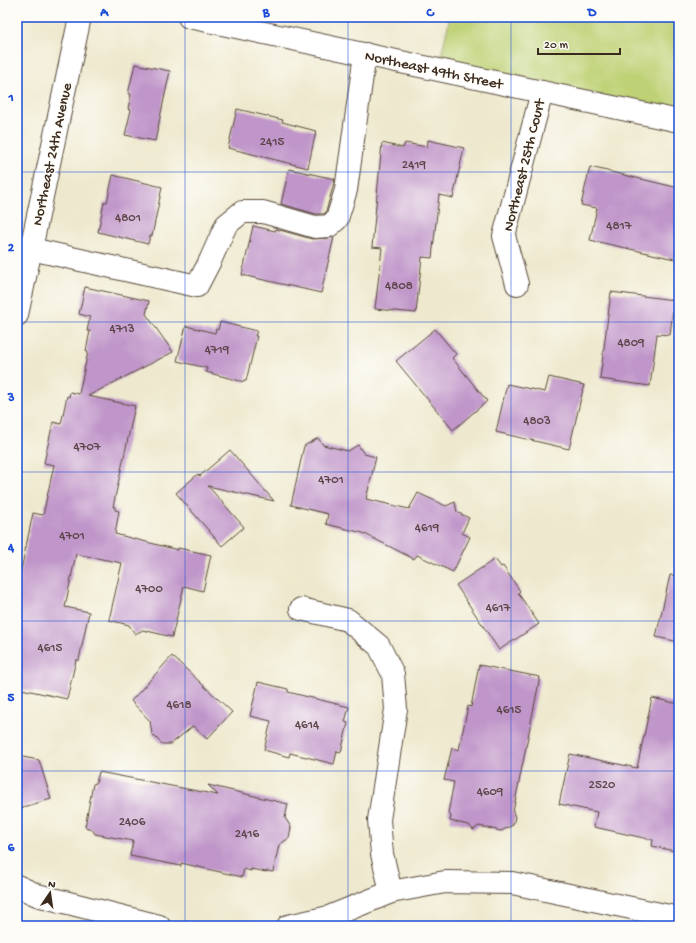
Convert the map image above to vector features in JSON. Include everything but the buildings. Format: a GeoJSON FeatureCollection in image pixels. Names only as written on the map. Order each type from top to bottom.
{"type":"FeatureCollection","features":[{"type":"Feature","properties":{"kind":"street","name":"Northeast 24th Avenue"},"geometry":{"type":"LineString","coordinates":[[17,315],[80,17]]}},
{"type":"Feature","properties":{"kind":"street","name":"Northeast 49th Street"},"geometry":{"type":"LineString","coordinates":[[189,17],[679,121]]}},
{"type":"Feature","properties":{"kind":"street"},"geometry":{"type":"LineString","coordinates":[[31,248],[197,286],[226,225],[242,212],[263,212],[315,227],[329,226],[337,219],[346,190],[365,54]]}},
{"type":"Feature","properties":{"kind":"street","name":"Northeast 25th Court"},"geometry":{"type":"LineString","coordinates":[[517,284],[504,236],[542,92]]}},
{"type":"Feature","properties":{"kind":"street"},"geometry":{"type":"LineString","coordinates":[[301,609],[348,620],[379,646],[393,674],[396,709],[379,820],[382,854],[391,892]]}},
{"type":"Feature","properties":{"kind":"street"},"geometry":{"type":"LineString","coordinates":[[288,926],[329,917],[391,892],[445,882],[512,883],[679,918]]}},
{"type":"Feature","properties":{"kind":"street"},"geometry":{"type":"LineString","coordinates":[[17,886],[37,895],[159,926]]}},
{"type":"Feature","properties":{"kind":"green space"},"geometry":{"type":"Polygon","coordinates":[[[450,17],[679,17],[679,112],[440,60],[450,17]]]}}]}
